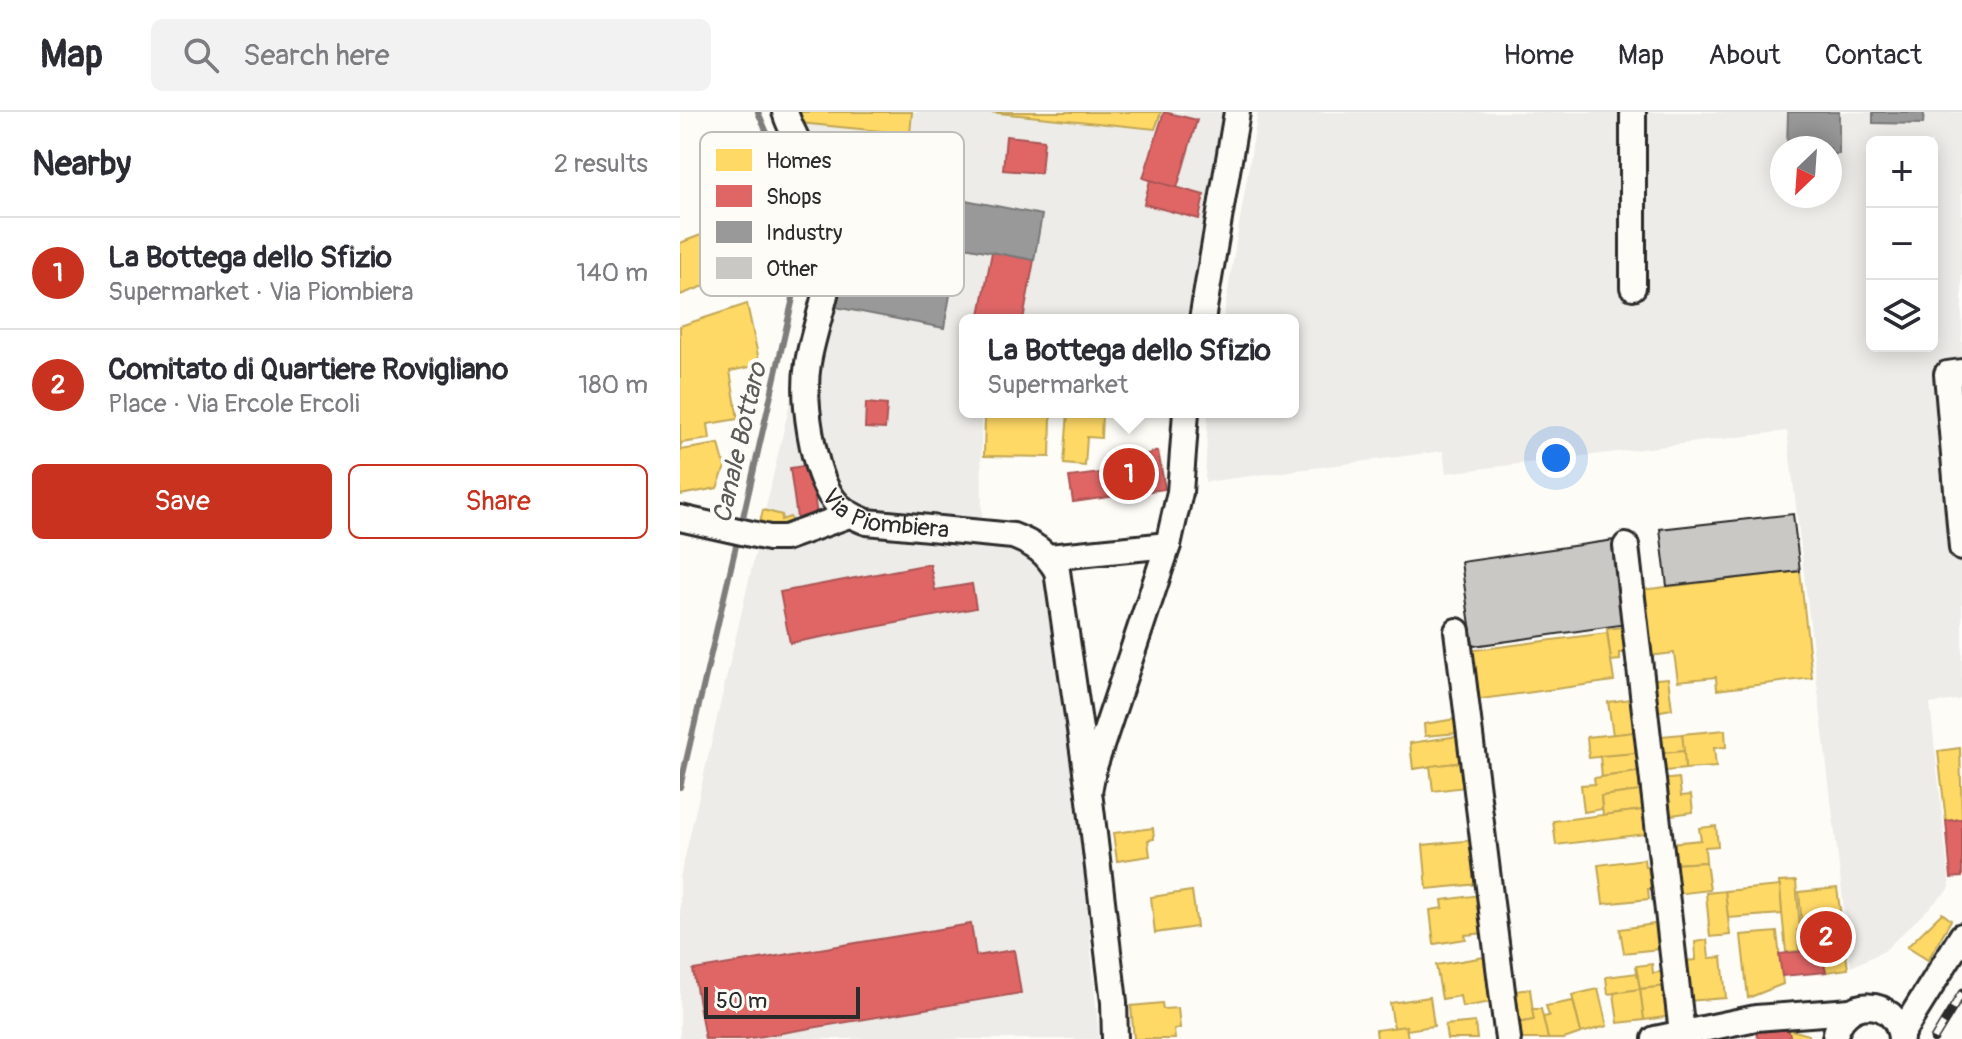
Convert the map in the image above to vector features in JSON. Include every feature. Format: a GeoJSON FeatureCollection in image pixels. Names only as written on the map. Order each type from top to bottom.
{"type":"FeatureCollection","features":[{"type":"Feature","properties":{"kind":"street","name":"Via Piombiera"},"geometry":{"type":"LineString","coordinates":[[785,112],[792,132]]}},
{"type":"Feature","properties":{"kind":"street"},"geometry":{"type":"LineString","coordinates":[[1203,314],[1237,112]]}},
{"type":"Feature","properties":{"kind":"street"},"geometry":{"type":"LineString","coordinates":[[1633,112],[1633,287]]}},
{"type":"Feature","properties":{"kind":"street","name":"Via Piombiera"},"geometry":{"type":"LineString","coordinates":[[824,296],[805,385],[823,483],[834,502],[849,515],[867,522],[1013,536],[1034,544],[1049,557]]}},
{"type":"Feature","properties":{"kind":"street"},"geometry":{"type":"LineString","coordinates":[[1962,372],[1947,374],[1962,548]]}},
{"type":"Feature","properties":{"kind":"street"},"geometry":{"type":"LineString","coordinates":[[1089,792],[1093,770],[1168,545],[1180,492],[1186,418]]}},
{"type":"Feature","properties":{"kind":"street"},"geometry":{"type":"LineString","coordinates":[[680,518],[754,536],[785,538],[849,515]]}},
{"type":"Feature","properties":{"kind":"street"},"geometry":{"type":"LineString","coordinates":[[1115,1039],[1114,1002],[1089,792],[1057,571],[1049,557],[1168,545]]}},
{"type":"Feature","properties":{"kind":"street"},"geometry":{"type":"LineString","coordinates":[[1626,546],[1682,1033]]}},
{"type":"Feature","properties":{"kind":"street"},"geometry":{"type":"LineString","coordinates":[[1457,631],[1508,1039]]}},
{"type":"Feature","properties":{"kind":"street"},"geometry":{"type":"LineString","coordinates":[[1901,1037],[1962,936]]}},
{"type":"Feature","properties":{"kind":"street"},"geometry":{"type":"LineString","coordinates":[[1655,1039],[1756,1018],[1851,1011],[1866,1006],[1882,1009],[1910,1001],[1929,989]]}},
{"type":"Feature","properties":{"kind":"street"},"geometry":{"type":"LineString","coordinates":[[1882,1009],[1895,1019],[1901,1037]]}},
{"type":"Feature","properties":{"kind":"street"},"geometry":{"type":"LineString","coordinates":[[1798,1015],[1832,1039],[1839,1023],[1851,1011]]}},
{"type":"Feature","properties":{"kind":"shaded area"},"geometry":{"type":"Polygon","coordinates":[[[777,112],[1223,112],[1189,314],[959,314],[959,418],[981,418],[982,523],[1036,557],[1050,590],[1078,804],[1099,1039],[680,1039],[680,878],[815,296],[964,296],[964,132],[783,132],[777,112]]]}},
{"type":"Feature","properties":{"kind":"shaded area"},"geometry":{"type":"Polygon","coordinates":[[[1258,112],[1962,112],[1962,699],[1930,704],[1950,888],[1884,951],[1851,967],[1787,431],[1446,473],[1443,451],[1205,482],[1208,418],[1299,418],[1299,314],[1224,314],[1258,112]]]}},
{"type":"Feature","properties":{"kind":"building: Homes"},"geometry":{"type":"Polygon","coordinates":[[[801,112],[912,112],[910,132],[800,123],[801,112]]]}},
{"type":"Feature","properties":{"kind":"building: Homes"},"geometry":{"type":"Polygon","coordinates":[[[989,112],[1161,112],[1155,129],[989,112]]]}},
{"type":"Feature","properties":{"kind":"building: Homes"},"geometry":{"type":"Polygon","coordinates":[[[700,235],[700,288],[680,295],[680,243],[700,235]]]}},
{"type":"Feature","properties":{"kind":"building: Homes"},"geometry":{"type":"Polygon","coordinates":[[[747,304],[760,365],[730,371],[738,419],[708,424],[710,439],[681,443],[680,450],[680,326],[747,304]]]}},
{"type":"Feature","properties":{"kind":"building: Homes"},"geometry":{"type":"Polygon","coordinates":[[[985,418],[1051,418],[1050,457],[984,456],[985,418]]]}},
{"type":"Feature","properties":{"kind":"building: Homes"},"geometry":{"type":"Polygon","coordinates":[[[1068,418],[1102,418],[1101,438],[1087,437],[1085,466],[1064,464],[1068,418]]]}},
{"type":"Feature","properties":{"kind":"building: Homes"},"geometry":{"type":"Polygon","coordinates":[[[719,444],[725,467],[717,488],[680,495],[680,450],[719,444]]]}},
{"type":"Feature","properties":{"kind":"building: Homes"},"geometry":{"type":"Polygon","coordinates":[[[763,510],[782,515],[781,520],[790,517],[794,531],[758,530],[763,510]]]}},
{"type":"Feature","properties":{"kind":"building: Homes"},"geometry":{"type":"Polygon","coordinates":[[[1800,571],[1812,678],[1717,690],[1716,677],[1678,681],[1674,653],[1648,656],[1640,590],[1800,571]]]}},
{"type":"Feature","properties":{"kind":"building: Homes"},"geometry":{"type":"Polygon","coordinates":[[[1630,626],[1633,652],[1620,653],[1620,660],[1611,661],[1607,629],[1630,626]]]}},
{"type":"Feature","properties":{"kind":"building: Homes"},"geometry":{"type":"Polygon","coordinates":[[[1607,633],[1614,681],[1474,700],[1467,651],[1607,633]]]}},
{"type":"Feature","properties":{"kind":"building: Homes"},"geometry":{"type":"Polygon","coordinates":[[[1668,678],[1672,709],[1649,713],[1645,680],[1668,678]]]}},
{"type":"Feature","properties":{"kind":"building: Homes"},"geometry":{"type":"Polygon","coordinates":[[[1630,699],[1635,732],[1613,735],[1608,702],[1630,699]]]}},
{"type":"Feature","properties":{"kind":"building: Homes"},"geometry":{"type":"Polygon","coordinates":[[[1456,719],[1458,733],[1425,736],[1424,724],[1456,719]]]}},
{"type":"Feature","properties":{"kind":"building: Homes"},"geometry":{"type":"Polygon","coordinates":[[[1725,730],[1726,747],[1714,748],[1716,767],[1685,769],[1682,734],[1725,730]]]}},
{"type":"Feature","properties":{"kind":"building: Homes"},"geometry":{"type":"Polygon","coordinates":[[[1635,732],[1637,753],[1589,758],[1587,737],[1635,732]]]}},
{"type":"Feature","properties":{"kind":"building: Homes"},"geometry":{"type":"Polygon","coordinates":[[[1682,734],[1684,751],[1654,754],[1652,737],[1682,734]]]}},
{"type":"Feature","properties":{"kind":"building: Homes"},"geometry":{"type":"Polygon","coordinates":[[[1466,735],[1470,761],[1413,769],[1410,743],[1466,735]]]}},
{"type":"Feature","properties":{"kind":"building: Homes"},"geometry":{"type":"Polygon","coordinates":[[[1960,748],[1962,819],[1946,821],[1938,751],[1960,748]]]}},
{"type":"Feature","properties":{"kind":"building: Homes"},"geometry":{"type":"Polygon","coordinates":[[[1684,751],[1685,769],[1656,772],[1654,754],[1684,751]]]}},
{"type":"Feature","properties":{"kind":"building: Homes"},"geometry":{"type":"Polygon","coordinates":[[[1637,753],[1638,772],[1602,777],[1600,756],[1637,753]]]}},
{"type":"Feature","properties":{"kind":"building: Homes"},"geometry":{"type":"Polygon","coordinates":[[[1463,762],[1466,787],[1433,791],[1430,766],[1463,762]]]}},
{"type":"Feature","properties":{"kind":"building: Homes"},"geometry":{"type":"Polygon","coordinates":[[[1638,772],[1640,791],[1601,796],[1602,809],[1584,812],[1581,785],[1595,784],[1594,778],[1638,772]]]}},
{"type":"Feature","properties":{"kind":"building: Homes"},"geometry":{"type":"Polygon","coordinates":[[[1679,778],[1681,796],[1691,795],[1693,812],[1664,816],[1660,780],[1679,778]]]}},
{"type":"Feature","properties":{"kind":"building: Homes"},"geometry":{"type":"Polygon","coordinates":[[[1640,791],[1643,810],[1603,815],[1601,796],[1640,791]]]}},
{"type":"Feature","properties":{"kind":"building: Homes"},"geometry":{"type":"Polygon","coordinates":[[[1651,809],[1654,833],[1556,845],[1553,821],[1651,809]]]}},
{"type":"Feature","properties":{"kind":"building: Homes"},"geometry":{"type":"Polygon","coordinates":[[[1716,826],[1718,846],[1705,847],[1706,862],[1673,864],[1670,843],[1701,840],[1699,828],[1716,826]]]}},
{"type":"Feature","properties":{"kind":"building: Homes"},"geometry":{"type":"Polygon","coordinates":[[[1153,828],[1154,839],[1148,840],[1150,856],[1117,861],[1113,833],[1153,828]]]}},
{"type":"Feature","properties":{"kind":"building: Homes"},"geometry":{"type":"Polygon","coordinates":[[[1475,840],[1479,884],[1427,889],[1423,845],[1475,840]]]}},
{"type":"Feature","properties":{"kind":"building: Homes"},"geometry":{"type":"Polygon","coordinates":[[[1644,859],[1651,889],[1648,889],[1649,899],[1603,904],[1598,865],[1644,859]]]}},
{"type":"Feature","properties":{"kind":"building: Homes"},"geometry":{"type":"Polygon","coordinates":[[[1706,862],[1710,890],[1676,894],[1673,864],[1706,862]]]}},
{"type":"Feature","properties":{"kind":"building: Homes"},"geometry":{"type":"Polygon","coordinates":[[[1796,881],[1799,951],[1786,952],[1779,882],[1796,881]]]}},
{"type":"Feature","properties":{"kind":"building: Homes"},"geometry":{"type":"Polygon","coordinates":[[[1780,886],[1782,914],[1728,918],[1725,891],[1780,886]]]}},
{"type":"Feature","properties":{"kind":"building: Homes"},"geometry":{"type":"Polygon","coordinates":[[[1837,888],[1848,969],[1826,972],[1820,949],[1816,949],[1802,926],[1799,892],[1837,888]]]}},
{"type":"Feature","properties":{"kind":"building: Homes"},"geometry":{"type":"Polygon","coordinates":[[[1192,891],[1197,927],[1155,933],[1151,897],[1192,891]]]}},
{"type":"Feature","properties":{"kind":"building: Homes"},"geometry":{"type":"Polygon","coordinates":[[[1725,891],[1730,935],[1710,937],[1706,893],[1725,891]]]}},
{"type":"Feature","properties":{"kind":"building: Homes"},"geometry":{"type":"Polygon","coordinates":[[[1480,895],[1485,933],[1434,944],[1430,910],[1443,908],[1442,900],[1480,895]]]}},
{"type":"Feature","properties":{"kind":"building: Homes"},"geometry":{"type":"Polygon","coordinates":[[[1942,913],[1951,920],[1928,960],[1907,947],[1942,913]]]}},
{"type":"Feature","properties":{"kind":"building: Homes"},"geometry":{"type":"Polygon","coordinates":[[[1655,924],[1658,949],[1624,953],[1620,929],[1655,924]]]}},
{"type":"Feature","properties":{"kind":"building: Homes"},"geometry":{"type":"Polygon","coordinates":[[[1777,932],[1783,984],[1748,998],[1741,935],[1777,932]]]}},
{"type":"Feature","properties":{"kind":"building: Homes"},"geometry":{"type":"Polygon","coordinates":[[[1707,940],[1709,958],[1722,957],[1726,998],[1687,1001],[1683,961],[1696,960],[1695,942],[1707,940]]]}},
{"type":"Feature","properties":{"kind":"building: Homes"},"geometry":{"type":"Polygon","coordinates":[[[1485,957],[1492,1002],[1462,1007],[1460,996],[1442,999],[1436,965],[1485,957]]]}},
{"type":"Feature","properties":{"kind":"building: Homes"},"geometry":{"type":"Polygon","coordinates":[[[1652,964],[1653,973],[1666,971],[1668,986],[1640,989],[1636,966],[1652,964]]]}},
{"type":"Feature","properties":{"kind":"building: Homes"},"geometry":{"type":"Polygon","coordinates":[[[1637,973],[1640,989],[1608,994],[1606,977],[1637,973]]]}},
{"type":"Feature","properties":{"kind":"building: Homes"},"geometry":{"type":"Polygon","coordinates":[[[1668,986],[1672,1016],[1644,1020],[1640,989],[1668,986]]]}},
{"type":"Feature","properties":{"kind":"building: Homes"},"geometry":{"type":"Polygon","coordinates":[[[1530,989],[1534,1020],[1512,1024],[1508,992],[1530,989]]]}},
{"type":"Feature","properties":{"kind":"building: Homes"},"geometry":{"type":"Polygon","coordinates":[[[1598,989],[1607,1026],[1581,1033],[1572,995],[1598,989]]]}},
{"type":"Feature","properties":{"kind":"building: Homes"},"geometry":{"type":"Polygon","coordinates":[[[1640,989],[1644,1020],[1618,1023],[1614,993],[1640,989]]]}},
{"type":"Feature","properties":{"kind":"building: Homes"},"geometry":{"type":"Polygon","coordinates":[[[1430,997],[1434,1026],[1407,1030],[1406,1026],[1394,1028],[1390,1003],[1430,997]]]}},
{"type":"Feature","properties":{"kind":"building: Homes"},"geometry":{"type":"Polygon","coordinates":[[[1573,1001],[1581,1033],[1564,1039],[1548,1039],[1543,1017],[1549,1016],[1546,1006],[1573,1001]]]}},
{"type":"Feature","properties":{"kind":"building: Homes"},"geometry":{"type":"Polygon","coordinates":[[[1162,1003],[1163,1009],[1178,1008],[1180,1028],[1174,1029],[1175,1039],[1134,1039],[1131,1006],[1162,1003]]]}},
{"type":"Feature","properties":{"kind":"building: Homes"},"geometry":{"type":"Polygon","coordinates":[[[1532,1009],[1541,1009],[1548,1039],[1514,1039],[1512,1024],[1534,1020],[1532,1009]]]}},
{"type":"Feature","properties":{"kind":"building: Homes"},"geometry":{"type":"Polygon","coordinates":[[[1475,1022],[1477,1039],[1447,1039],[1445,1025],[1475,1022]]]}},
{"type":"Feature","properties":{"kind":"building: Homes"},"geometry":{"type":"Polygon","coordinates":[[[1406,1026],[1408,1039],[1377,1039],[1376,1030],[1406,1026]]]}},
{"type":"Feature","properties":{"kind":"building: Homes"},"geometry":{"type":"Polygon","coordinates":[[[1788,1029],[1809,1035],[1810,1039],[1791,1039],[1788,1029]]]}},
{"type":"Feature","properties":{"kind":"building: Shops"},"geometry":{"type":"Polygon","coordinates":[[[1164,112],[1197,120],[1177,188],[1143,178],[1164,112]]]}},
{"type":"Feature","properties":{"kind":"building: Shops"},"geometry":{"type":"Polygon","coordinates":[[[1006,136],[1044,140],[1041,173],[1003,170],[1006,136]]]}},
{"type":"Feature","properties":{"kind":"building: Shops"},"geometry":{"type":"Polygon","coordinates":[[[1150,180],[1204,195],[1199,219],[1144,204],[1150,180]]]}},
{"type":"Feature","properties":{"kind":"building: Shops"},"geometry":{"type":"Polygon","coordinates":[[[992,252],[1034,260],[1024,314],[980,314],[992,252]]]}},
{"type":"Feature","properties":{"kind":"building: Shops"},"geometry":{"type":"Polygon","coordinates":[[[866,403],[887,405],[885,429],[865,428],[866,403]]]}},
{"type":"Feature","properties":{"kind":"building: Shops"},"geometry":{"type":"Polygon","coordinates":[[[1158,451],[1165,489],[1073,502],[1069,477],[1123,470],[1122,461],[1158,451]]]}},
{"type":"Feature","properties":{"kind":"building: Shops"},"geometry":{"type":"Polygon","coordinates":[[[810,465],[817,516],[797,518],[790,468],[810,465]]]}},
{"type":"Feature","properties":{"kind":"building: Shops"},"geometry":{"type":"Polygon","coordinates":[[[930,564],[935,590],[972,584],[976,608],[790,643],[780,592],[930,564]]]}},
{"type":"Feature","properties":{"kind":"building: Shops"},"geometry":{"type":"Polygon","coordinates":[[[1962,819],[1962,877],[1951,878],[1946,821],[1962,819]]]}},
{"type":"Feature","properties":{"kind":"building: Shops"},"geometry":{"type":"Polygon","coordinates":[[[971,924],[976,956],[1014,950],[1021,993],[745,1039],[705,1039],[693,970],[971,924]]]}},
{"type":"Feature","properties":{"kind":"building: Shops"},"geometry":{"type":"Polygon","coordinates":[[[1820,949],[1826,972],[1782,976],[1779,954],[1820,949]]]}},
{"type":"Feature","properties":{"kind":"building: Shops"},"geometry":{"type":"Polygon","coordinates":[[[1788,1029],[1791,1039],[1758,1039],[1756,1032],[1788,1029]]]}},
{"type":"Feature","properties":{"kind":"building: Industry"},"geometry":{"type":"Polygon","coordinates":[[[1788,112],[1839,112],[1839,136],[1787,136],[1788,112]]]}},
{"type":"Feature","properties":{"kind":"building: Industry"},"geometry":{"type":"Polygon","coordinates":[[[1873,112],[1924,112],[1923,124],[1873,123],[1873,112]]]}},
{"type":"Feature","properties":{"kind":"building: Industry"},"geometry":{"type":"Polygon","coordinates":[[[964,200],[1042,215],[1034,260],[964,247],[964,200]]]}},
{"type":"Feature","properties":{"kind":"building: Industry"},"geometry":{"type":"Polygon","coordinates":[[[830,296],[950,296],[944,328],[830,306],[830,296]]]}},
{"type":"Feature","properties":{"kind":"building: Other"},"geometry":{"type":"Polygon","coordinates":[[[1793,514],[1800,571],[1667,586],[1660,529],[1793,514]]]}},
{"type":"Feature","properties":{"kind":"building: Other"},"geometry":{"type":"Polygon","coordinates":[[[1615,540],[1627,624],[1473,646],[1461,562],[1615,540]]]}},
{"type":"Feature","properties":{"kind":"waterway","name":"Canale Bottaro"},"geometry":{"type":"LineString","coordinates":[[758,112],[767,132]]}},
{"type":"Feature","properties":{"kind":"waterway","name":"Canale Bottaro"},"geometry":{"type":"LineString","coordinates":[[741,526],[793,296]]}},
{"type":"Feature","properties":{"kind":"waterway","name":"Canale Bottaro"},"geometry":{"type":"LineString","coordinates":[[680,787],[738,537]]}},
{"type":"Feature","properties":{"kind":"railway"},"geometry":{"type":"LineString","coordinates":[[1934,1039],[1962,993]]}},
{"type":"Feature","properties":{"kind":"place","name":"La Bottega dello Sfizio"},"geometry":{"type":"Point","coordinates":[1129,474]}},
{"type":"Feature","properties":{"kind":"place","name":"Comitato di Quartiere Rovigliano"},"geometry":{"type":"Point","coordinates":[1826,937]}}]}
